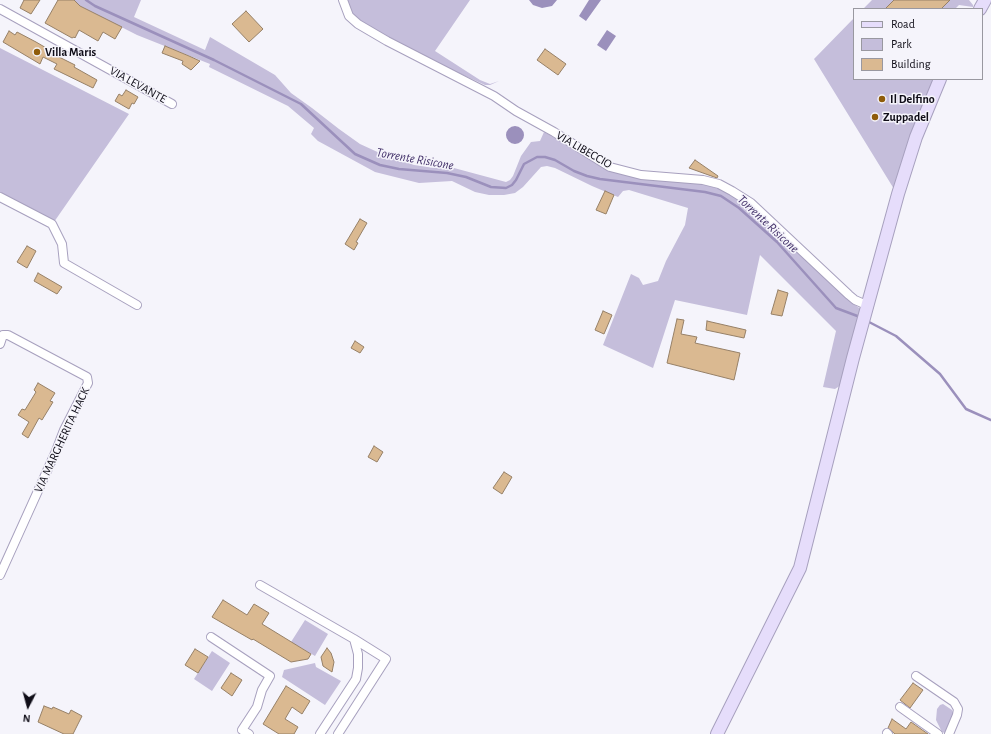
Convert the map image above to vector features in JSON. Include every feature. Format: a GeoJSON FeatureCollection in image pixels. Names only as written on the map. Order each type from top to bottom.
{"type":"FeatureCollection","features":[{"type":"Feature","properties":{"kind":"street","name":"VIA LIBECCIO"},"geometry":{"type":"LineString","coordinates":[[343,0],[348,16],[358,24],[387,41],[494,96],[516,111],[610,166],[625,172],[641,175],[703,180],[719,184],[732,191],[751,203],[849,295],[855,300],[868,306]]}},
{"type":"Feature","properties":{"kind":"street","name":"VIA LEVANTE"},"geometry":{"type":"LineString","coordinates":[[0,9],[172,104]]}},
{"type":"Feature","properties":{"kind":"street"},"geometry":{"type":"LineString","coordinates":[[717,734],[800,568],[853,358],[908,158],[940,80]]}},
{"type":"Feature","properties":{"kind":"street"},"geometry":{"type":"LineString","coordinates":[[0,197],[52,224],[62,244],[64,263],[136,304]]}},
{"type":"Feature","properties":{"kind":"street","name":"VIA MARGHERITA HACK"},"geometry":{"type":"LineString","coordinates":[[0,344],[3,335],[8,334],[87,377],[88,383],[64,430],[0,575]]}},
{"type":"Feature","properties":{"kind":"street"},"geometry":{"type":"LineString","coordinates":[[260,585],[386,659],[338,734]]}},
{"type":"Feature","properties":{"kind":"street"},"geometry":{"type":"LineString","coordinates":[[212,637],[270,676],[262,690],[256,707],[242,730],[248,734]]}},
{"type":"Feature","properties":{"kind":"street"},"geometry":{"type":"LineString","coordinates":[[320,734],[356,679],[358,654],[354,639]]}},
{"type":"Feature","properties":{"kind":"street"},"geometry":{"type":"LineString","coordinates":[[916,676],[954,702],[958,709],[957,716],[949,734]]}},
{"type":"Feature","properties":{"kind":"street"},"geometry":{"type":"LineString","coordinates":[[342,700],[354,709]]}},
{"type":"Feature","properties":{"kind":"street"},"geometry":{"type":"LineString","coordinates":[[900,707],[938,734]]}},
{"type":"Feature","properties":{"kind":"green space"},"geometry":{"type":"Polygon","coordinates":[[[74,0],[141,0],[134,17],[205,50],[210,37],[275,75],[291,93],[360,144],[384,155],[414,165],[434,168],[454,168],[506,182],[513,176],[521,156],[531,142],[540,141],[544,132],[597,163],[704,184],[728,192],[750,207],[851,302],[862,310],[841,385],[835,389],[823,387],[836,331],[760,255],[747,315],[675,300],[653,368],[603,345],[631,274],[639,278],[643,285],[658,281],[666,261],[685,225],[688,208],[629,190],[623,191],[618,197],[555,168],[547,166],[541,167],[523,187],[515,193],[504,195],[489,195],[475,192],[452,181],[419,183],[375,172],[318,141],[311,134],[314,128],[288,106],[209,67],[210,64],[137,35],[80,6],[74,0]]]}},
{"type":"Feature","properties":{"kind":"green space"},"geometry":{"type":"Polygon","coordinates":[[[346,0],[470,0],[435,51],[480,80],[490,84],[499,81],[490,85],[485,85],[422,56],[369,27],[350,14],[346,0]]]}},
{"type":"Feature","properties":{"kind":"green space"},"geometry":{"type":"Polygon","coordinates":[[[872,0],[969,0],[973,5],[973,7],[959,5],[956,8],[864,8],[872,0]]]}},
{"type":"Feature","properties":{"kind":"green space","name":"Il Delfino"},"geometry":{"type":"Polygon","coordinates":[[[853,19],[853,80],[933,80],[907,145],[894,189],[814,59],[853,19]]]}},
{"type":"Feature","properties":{"kind":"green space"},"geometry":{"type":"Polygon","coordinates":[[[0,48],[129,114],[54,222],[0,193],[0,48]]]}},
{"type":"Feature","properties":{"kind":"green space"},"geometry":{"type":"Polygon","coordinates":[[[305,620],[328,634],[315,656],[291,642],[305,620]]]}},
{"type":"Feature","properties":{"kind":"green space"},"geometry":{"type":"Polygon","coordinates":[[[212,651],[230,663],[212,691],[194,679],[212,651]]]}},
{"type":"Feature","properties":{"kind":"green space"},"geometry":{"type":"Polygon","coordinates":[[[315,663],[316,667],[341,681],[325,705],[282,677],[284,670],[315,663]]]}},
{"type":"Feature","properties":{"kind":"green space"},"geometry":{"type":"Polygon","coordinates":[[[943,704],[952,710],[954,715],[948,730],[945,733],[942,732],[936,720],[937,709],[943,704]]]}},
{"type":"Feature","properties":{"kind":"shaded area"},"geometry":{"type":"Polygon","coordinates":[[[529,0],[557,0],[552,6],[542,8],[533,5],[529,0]]]}},
{"type":"Feature","properties":{"kind":"shaded area"},"geometry":{"type":"Polygon","coordinates":[[[589,0],[601,0],[586,21],[579,16],[589,0]]]}},
{"type":"Feature","properties":{"kind":"shaded area"},"geometry":{"type":"Polygon","coordinates":[[[607,30],[616,36],[606,51],[597,45],[607,30]]]}},
{"type":"Feature","properties":{"kind":"shaded area"},"geometry":{"type":"Polygon","coordinates":[[[515,126],[521,129],[524,135],[521,141],[515,144],[509,141],[506,135],[509,129],[515,126]]]}},
{"type":"Feature","properties":{"kind":"building"},"geometry":{"type":"Polygon","coordinates":[[[24,0],[40,0],[31,14],[20,8],[24,0]]]}},
{"type":"Feature","properties":{"kind":"building"},"geometry":{"type":"Polygon","coordinates":[[[58,0],[74,0],[80,6],[122,27],[115,39],[103,32],[98,41],[79,30],[75,38],[72,38],[45,23],[58,0]]]}},
{"type":"Feature","properties":{"kind":"building"},"geometry":{"type":"Polygon","coordinates":[[[894,0],[950,0],[942,8],[886,8],[894,0]]]}},
{"type":"Feature","properties":{"kind":"building"},"geometry":{"type":"Polygon","coordinates":[[[246,11],[263,29],[249,42],[232,24],[246,11]]]}},
{"type":"Feature","properties":{"kind":"building"},"geometry":{"type":"Polygon","coordinates":[[[9,31],[15,35],[17,32],[48,49],[47,51],[75,65],[74,67],[97,80],[93,88],[54,69],[57,64],[43,57],[40,64],[3,42],[9,31]]]}},
{"type":"Feature","properties":{"kind":"building"},"geometry":{"type":"Polygon","coordinates":[[[165,46],[200,61],[191,70],[182,64],[183,61],[162,53],[165,46]]]}},
{"type":"Feature","properties":{"kind":"building"},"geometry":{"type":"Polygon","coordinates":[[[545,49],[566,64],[558,75],[537,60],[545,49]]]}},
{"type":"Feature","properties":{"kind":"building"},"geometry":{"type":"Polygon","coordinates":[[[126,90],[138,97],[129,109],[115,101],[119,94],[122,96],[126,90]]]}},
{"type":"Feature","properties":{"kind":"building"},"geometry":{"type":"Polygon","coordinates":[[[695,160],[718,176],[717,178],[689,168],[695,160]]]}},
{"type":"Feature","properties":{"kind":"building"},"geometry":{"type":"Polygon","coordinates":[[[605,191],[614,195],[606,214],[596,210],[605,191]]]}},
{"type":"Feature","properties":{"kind":"building"},"geometry":{"type":"Polygon","coordinates":[[[360,219],[367,223],[356,242],[358,243],[354,250],[345,244],[360,219]]]}},
{"type":"Feature","properties":{"kind":"building"},"geometry":{"type":"Polygon","coordinates":[[[27,246],[36,251],[27,268],[17,262],[27,246]]]}},
{"type":"Feature","properties":{"kind":"building"},"geometry":{"type":"Polygon","coordinates":[[[38,273],[62,287],[57,294],[34,281],[38,273]]]}},
{"type":"Feature","properties":{"kind":"building"},"geometry":{"type":"Polygon","coordinates":[[[778,290],[788,293],[782,316],[771,314],[778,290]]]}},
{"type":"Feature","properties":{"kind":"building"},"geometry":{"type":"Polygon","coordinates":[[[603,311],[612,315],[604,334],[595,330],[603,311]]]}},
{"type":"Feature","properties":{"kind":"building"},"geometry":{"type":"Polygon","coordinates":[[[677,319],[684,320],[681,334],[697,337],[695,343],[740,353],[734,380],[667,363],[677,319]]]}},
{"type":"Feature","properties":{"kind":"building"},"geometry":{"type":"Polygon","coordinates":[[[707,321],[746,330],[744,338],[706,330],[707,321]]]}},
{"type":"Feature","properties":{"kind":"building"},"geometry":{"type":"Polygon","coordinates":[[[355,341],[364,347],[360,353],[351,348],[355,341]]]}},
{"type":"Feature","properties":{"kind":"building"},"geometry":{"type":"Polygon","coordinates":[[[38,383],[55,393],[50,401],[53,402],[42,420],[39,418],[28,438],[22,434],[29,422],[18,415],[22,409],[25,410],[36,392],[34,390],[38,383]]]}},
{"type":"Feature","properties":{"kind":"building"},"geometry":{"type":"Polygon","coordinates":[[[374,446],[383,452],[377,462],[368,457],[374,446]]]}},
{"type":"Feature","properties":{"kind":"building"},"geometry":{"type":"Polygon","coordinates":[[[504,472],[512,477],[502,494],[493,488],[504,472]]]}},
{"type":"Feature","properties":{"kind":"building"},"geometry":{"type":"Polygon","coordinates":[[[223,600],[247,615],[254,604],[269,613],[262,624],[311,654],[308,659],[291,662],[212,617],[223,600]]]}},
{"type":"Feature","properties":{"kind":"building"},"geometry":{"type":"Polygon","coordinates":[[[327,648],[331,653],[334,662],[332,672],[323,666],[321,657],[327,648]]]}},
{"type":"Feature","properties":{"kind":"building"},"geometry":{"type":"Polygon","coordinates":[[[195,649],[208,657],[198,673],[185,665],[195,649]]]}},
{"type":"Feature","properties":{"kind":"building"},"geometry":{"type":"Polygon","coordinates":[[[231,673],[242,680],[232,696],[221,688],[231,673]]]}},
{"type":"Feature","properties":{"kind":"building"},"geometry":{"type":"Polygon","coordinates":[[[913,683],[923,690],[910,708],[900,700],[913,683]]]}},
{"type":"Feature","properties":{"kind":"building"},"geometry":{"type":"Polygon","coordinates":[[[286,686],[310,701],[302,714],[292,707],[285,719],[298,727],[294,734],[279,734],[263,724],[286,686]]]}},
{"type":"Feature","properties":{"kind":"building"},"geometry":{"type":"Polygon","coordinates":[[[44,706],[52,709],[53,707],[69,714],[71,710],[82,716],[73,734],[64,734],[38,722],[44,706]]]}},
{"type":"Feature","properties":{"kind":"building"},"geometry":{"type":"Polygon","coordinates":[[[892,719],[906,729],[911,722],[928,734],[895,734],[888,728],[892,719]]]}},
{"type":"Feature","properties":{"kind":"waterway","name":"Torrente Risicone"},"geometry":{"type":"LineString","coordinates":[[86,0],[95,6],[214,60],[301,104],[355,154],[380,165],[399,169],[447,173],[466,177],[491,187],[506,188],[512,185],[516,180],[524,164],[537,157],[545,157],[555,160],[574,171],[600,179],[705,192],[721,196],[739,208],[777,242],[836,308],[860,317]]}},
{"type":"Feature","properties":{"kind":"waterway","name":"Torrente Risicone"},"geometry":{"type":"LineString","coordinates":[[869,322],[896,336],[940,374],[966,409],[991,420]]}},
{"type":"Feature","properties":{"kind":"place","name":"Villa Maris"},"geometry":{"type":"Point","coordinates":[37,52]}},
{"type":"Feature","properties":{"kind":"place","name":"Il Delfino"},"geometry":{"type":"Point","coordinates":[882,99]}},
{"type":"Feature","properties":{"kind":"place","name":"Zuppadel"},"geometry":{"type":"Point","coordinates":[875,117]}}]}
